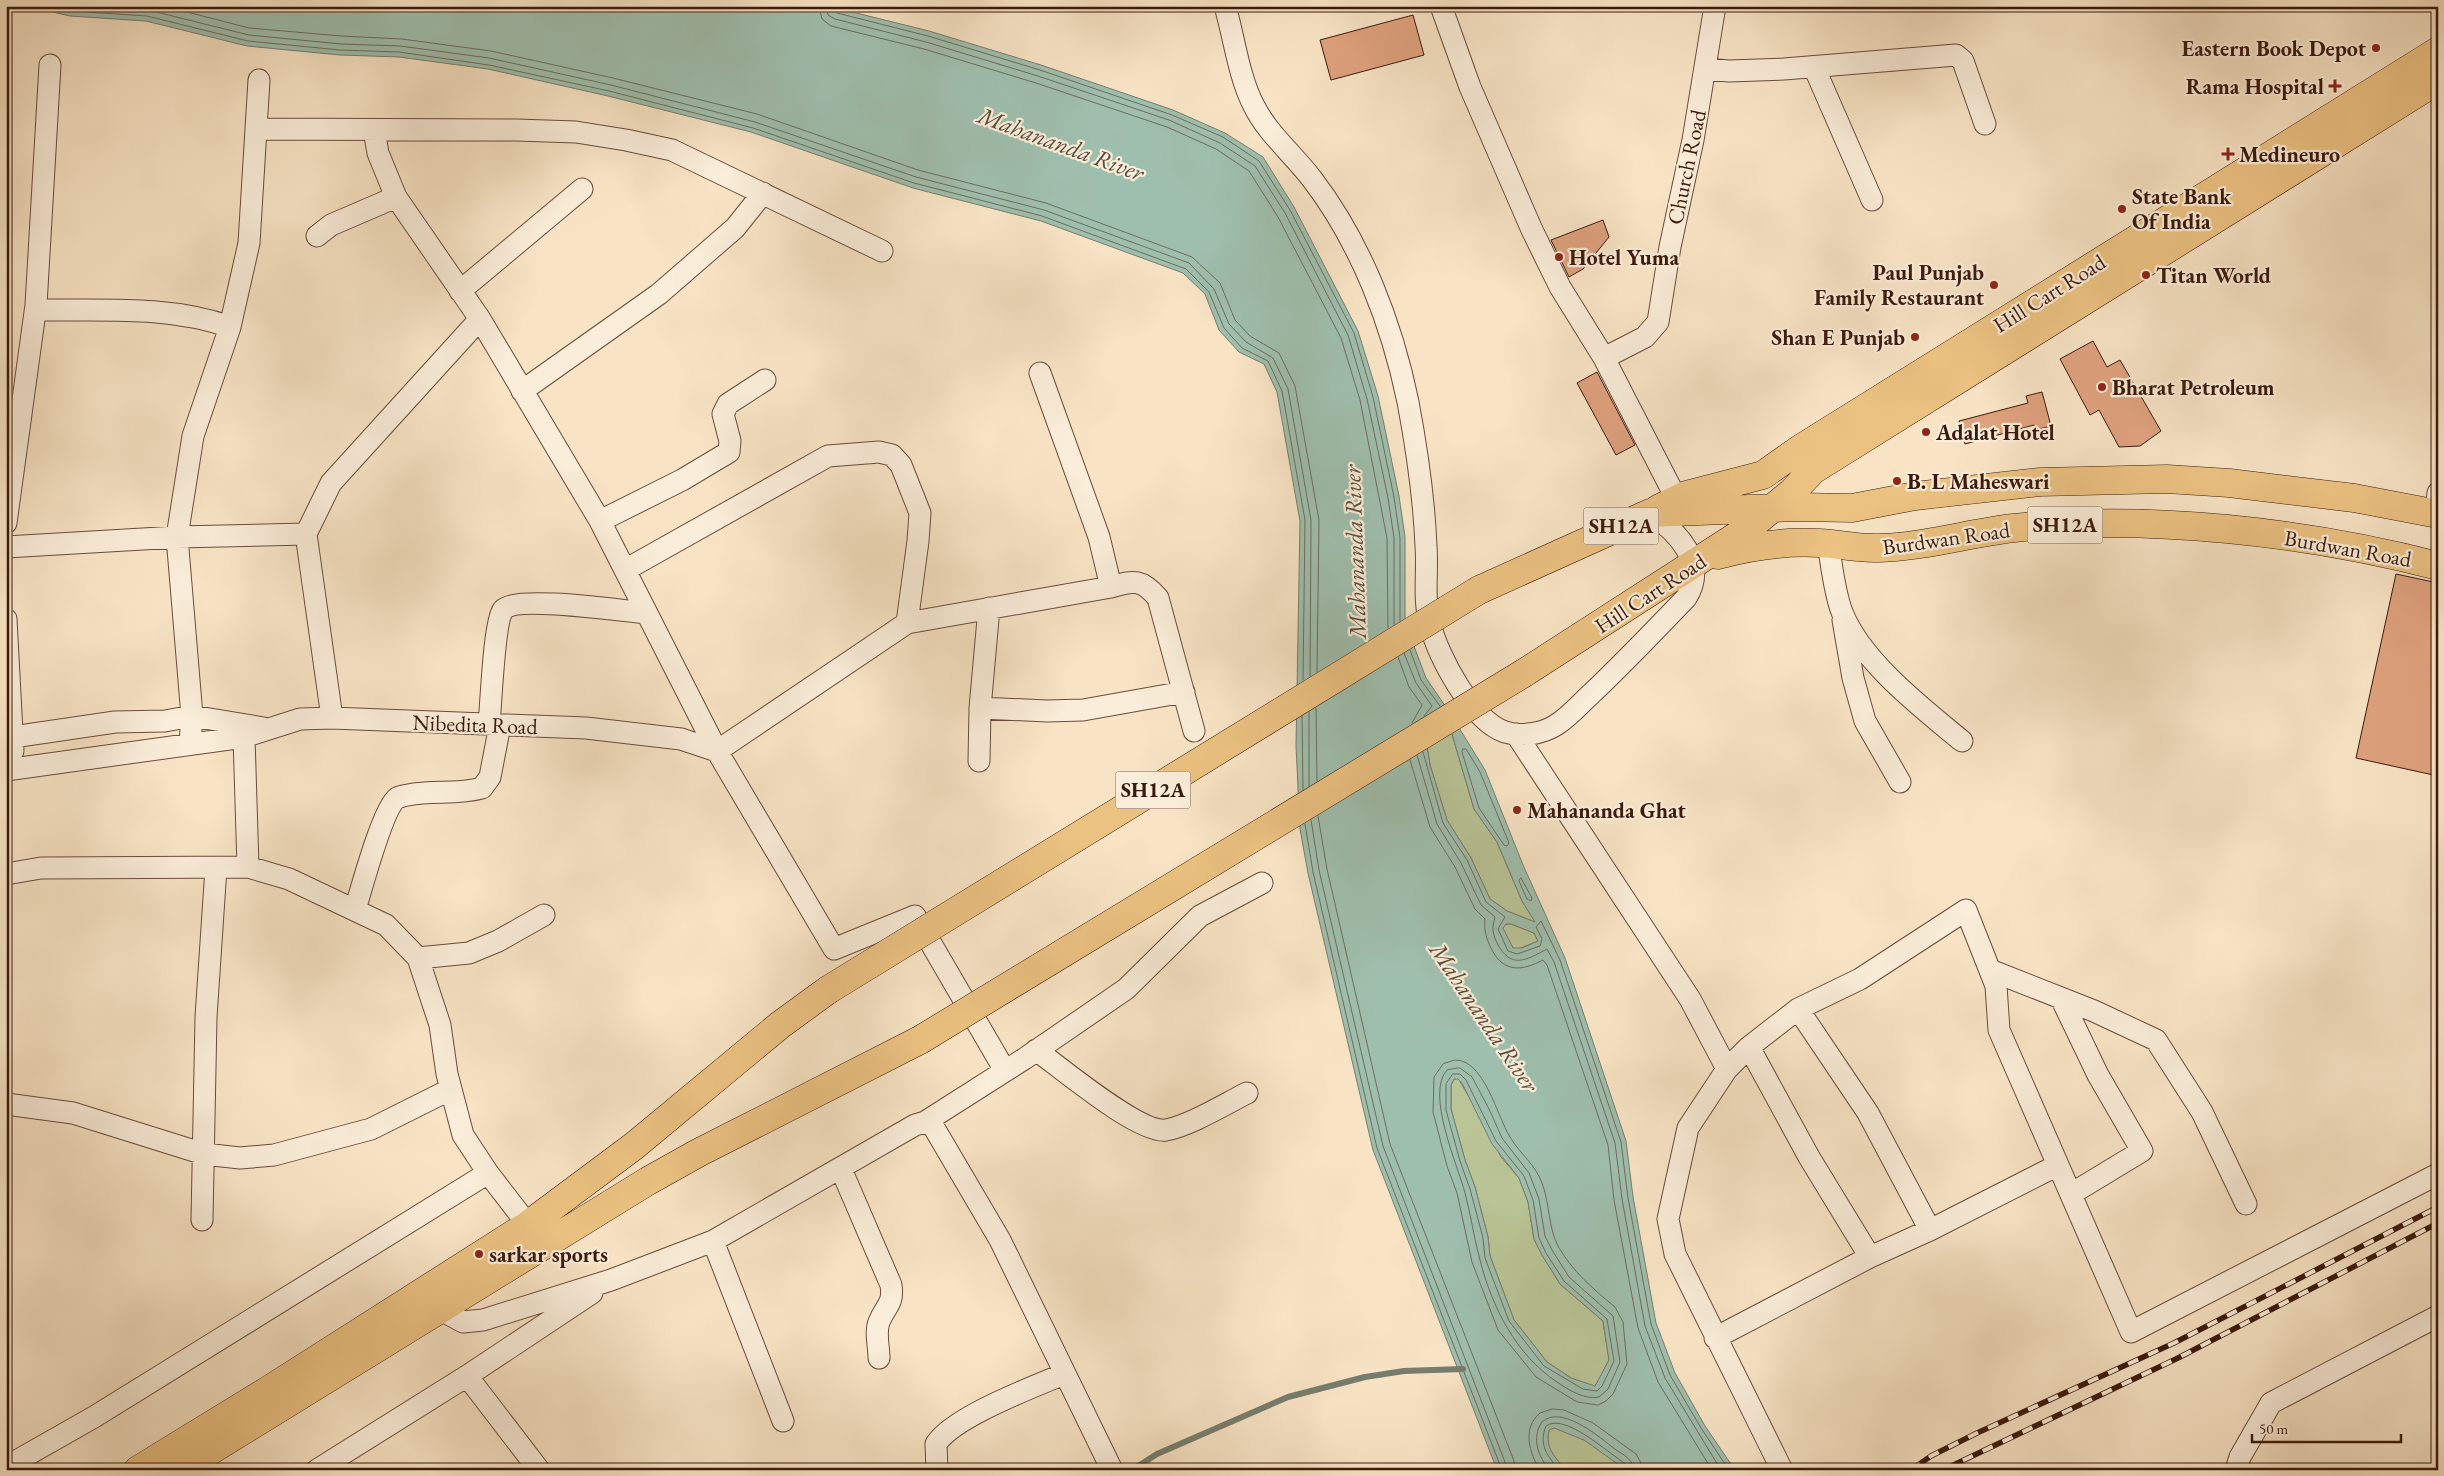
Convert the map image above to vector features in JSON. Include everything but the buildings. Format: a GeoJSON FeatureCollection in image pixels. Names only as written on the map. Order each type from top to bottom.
{"type":"FeatureCollection","features":[{"type":"Feature","properties":{"kind":"main road","name":"Hill Cart Road"},"geometry":{"type":"LineString","coordinates":[[528,1225],[634,1146],[773,1030],[828,990],[1479,590],[1677,500],[1726,483],[1764,475],[1800,449],[2438,51]]}},
{"type":"Feature","properties":{"kind":"main road","name":"Hill Cart Road"},"geometry":{"type":"LineString","coordinates":[[439,1309],[609,1204],[698,1153],[920,1040],[1524,674],[1616,616],[1693,563],[1719,548],[1773,508],[1813,470],[2437,85]]}},
{"type":"Feature","properties":{"kind":"main road"},"geometry":{"type":"LineString","coordinates":[[1764,475],[1773,508],[1796,543]]}},
{"type":"Feature","properties":{"kind":"main road","name":"Burdwan Road"},"geometry":{"type":"LineString","coordinates":[[1773,508],[1852,508],[1924,495],[2040,482],[2166,479],[2292,489],[2437,507]]}},
{"type":"Feature","properties":{"kind":"main road","name":"Hill Cart Road"},"geometry":{"type":"LineString","coordinates":[[1650,513],[1773,508]]}},
{"type":"Feature","properties":{"kind":"main road","name":"Burdwan Road"},"geometry":{"type":"LineString","coordinates":[[1693,563],[1743,548],[1796,543],[1879,548],[2014,528],[2070,525],[2153,525],[2288,536],[2359,548],[2438,566]]}},
{"type":"Feature","properties":{"kind":"main road","name":"SH12A"},"geometry":{"type":"LineString","coordinates":[[138,1470],[439,1283],[528,1225]]}},
{"type":"Feature","properties":{"kind":"main road","name":"SH12A"},"geometry":{"type":"LineString","coordinates":[[179,1470],[439,1309]]}},
{"type":"Feature","properties":{"kind":"street"},"geometry":{"type":"LineString","coordinates":[[1225,6],[1252,103],[1264,125],[1313,180],[1348,237],[1368,276],[1388,328],[1407,397],[1420,462],[1427,555],[1427,610],[1436,640],[1452,675],[1478,712],[1502,731],[1516,734],[1533,733],[1555,726],[1609,677],[1686,598],[1691,586],[1693,563],[1679,537],[1667,525],[1650,513]]}},
{"type":"Feature","properties":{"kind":"street"},"geometry":{"type":"LineString","coordinates":[[1441,6],[1470,87],[1532,230],[1560,287],[1604,358],[1677,500]]}},
{"type":"Feature","properties":{"kind":"street","name":"Church Road"},"geometry":{"type":"LineString","coordinates":[[1604,358],[1646,337],[1658,322],[1670,247],[1706,69],[1715,6]]}},
{"type":"Feature","properties":{"kind":"street"},"geometry":{"type":"LineString","coordinates":[[1706,69],[1738,71],[1814,67],[1956,55],[1963,61],[1985,124]]}},
{"type":"Feature","properties":{"kind":"street"},"geometry":{"type":"LineString","coordinates":[[6,523],[36,310],[50,65]]}},
{"type":"Feature","properties":{"kind":"street"},"geometry":{"type":"LineString","coordinates":[[1814,67],[1872,200]]}},
{"type":"Feature","properties":{"kind":"street"},"geometry":{"type":"LineString","coordinates":[[190,743],[192,716],[177,537],[193,436],[230,327],[249,243],[259,80]]}},
{"type":"Feature","properties":{"kind":"street"},"geometry":{"type":"LineString","coordinates":[[257,129],[576,132],[626,140],[672,150],[882,250]]}},
{"type":"Feature","properties":{"kind":"street"},"geometry":{"type":"LineString","coordinates":[[374,130],[378,152],[396,197],[480,319],[600,521],[717,751],[834,948],[915,916],[1004,1069]]}},
{"type":"Feature","properties":{"kind":"street"},"geometry":{"type":"LineString","coordinates":[[460,291],[582,189]]}},
{"type":"Feature","properties":{"kind":"street"},"geometry":{"type":"LineString","coordinates":[[522,391],[659,294],[734,228],[763,193]]}},
{"type":"Feature","properties":{"kind":"street"},"geometry":{"type":"LineString","coordinates":[[317,236],[331,225],[396,197]]}},
{"type":"Feature","properties":{"kind":"street"},"geometry":{"type":"LineString","coordinates":[[36,310],[151,312],[197,316],[230,327]]}},
{"type":"Feature","properties":{"kind":"street"},"geometry":{"type":"LineString","coordinates":[[332,718],[306,534],[331,482],[480,319]]}},
{"type":"Feature","properties":{"kind":"street"},"geometry":{"type":"LineString","coordinates":[[1040,373],[1099,537],[1111,587]]}},
{"type":"Feature","properties":{"kind":"street"},"geometry":{"type":"LineString","coordinates":[[600,521],[682,480],[729,452],[730,441],[724,414],[728,404],[766,380]]}},
{"type":"Feature","properties":{"kind":"street"},"geometry":{"type":"LineString","coordinates":[[625,570],[828,456],[879,452],[892,454],[901,465],[917,499],[920,513],[907,623]]}},
{"type":"Feature","properties":{"kind":"street"},"geometry":{"type":"LineString","coordinates":[[6,547],[177,537],[306,534]]}},
{"type":"Feature","properties":{"kind":"street"},"geometry":{"type":"LineString","coordinates":[[1828,544],[1853,678],[1865,721],[1900,782]]}},
{"type":"Feature","properties":{"kind":"street"},"geometry":{"type":"LineString","coordinates":[[717,751],[907,623],[1111,587],[1131,581],[1148,586],[1158,598],[1194,731]]}},
{"type":"Feature","properties":{"kind":"street"},"geometry":{"type":"LineString","coordinates":[[355,910],[382,826],[397,798],[409,794],[459,793],[482,788],[490,778],[495,724],[497,630],[502,612],[509,605],[524,603],[647,613]]}},
{"type":"Feature","properties":{"kind":"street"},"geometry":{"type":"LineString","coordinates":[[979,761],[980,708],[989,608]]}},
{"type":"Feature","properties":{"kind":"street"},"geometry":{"type":"LineString","coordinates":[[1842,612],[1861,644],[1879,666],[1917,704],[1962,741]]}},
{"type":"Feature","properties":{"kind":"street"},"geometry":{"type":"LineString","coordinates":[[6,619],[10,769]]}},
{"type":"Feature","properties":{"kind":"street"},"geometry":{"type":"LineString","coordinates":[[1853,678],[1879,666]]}},
{"type":"Feature","properties":{"kind":"street"},"geometry":{"type":"LineString","coordinates":[[980,708],[1046,711],[1083,710],[1184,692]]}},
{"type":"Feature","properties":{"kind":"street"},"geometry":{"type":"LineString","coordinates":[[9,737],[115,722],[165,721],[192,716],[267,728]]}},
{"type":"Feature","properties":{"kind":"street","name":"Nibedita Road"},"geometry":{"type":"LineString","coordinates":[[10,769],[244,737],[267,728],[300,719],[332,718],[586,728],[680,739],[717,751]]}},
{"type":"Feature","properties":{"kind":"street"},"geometry":{"type":"LineString","coordinates":[[1516,734],[1690,998],[1727,1069]]}},
{"type":"Feature","properties":{"kind":"street"},"geometry":{"type":"LineString","coordinates":[[244,737],[248,867]]}},
{"type":"Feature","properties":{"kind":"street"},"geometry":{"type":"LineString","coordinates":[[6,874],[41,868],[248,867],[289,879],[386,926],[418,958],[440,1025],[451,1089],[463,1135],[488,1173],[528,1225]]}},
{"type":"Feature","properties":{"kind":"street"},"geometry":{"type":"LineString","coordinates":[[202,1220],[206,1017],[216,868]]}},
{"type":"Feature","properties":{"kind":"street"},"geometry":{"type":"LineString","coordinates":[[439,1309],[463,1322],[483,1320],[611,1280],[713,1241],[841,1169],[915,1124],[924,1122],[1036,1050],[1126,989],[1200,916],[1262,883]]}},
{"type":"Feature","properties":{"kind":"street"},"geometry":{"type":"LineString","coordinates":[[1782,1470],[1675,1254],[1668,1219],[1688,1128],[1727,1069],[1749,1047],[1798,1009],[1860,979],[1966,910],[1996,986],[1999,1030],[2131,1332],[2438,1174]]}},
{"type":"Feature","properties":{"kind":"street"},"geometry":{"type":"LineString","coordinates":[[418,958],[469,953],[498,941],[544,915]]}},
{"type":"Feature","properties":{"kind":"street"},"geometry":{"type":"LineString","coordinates":[[1990,970],[2061,998],[2156,1040],[2202,1112],[2246,1204]]}},
{"type":"Feature","properties":{"kind":"street"},"geometry":{"type":"LineString","coordinates":[[2061,998],[2098,1075],[2142,1151],[2071,1194]]}},
{"type":"Feature","properties":{"kind":"street"},"geometry":{"type":"LineString","coordinates":[[1798,1009],[1868,1113],[1930,1230]]}},
{"type":"Feature","properties":{"kind":"street"},"geometry":{"type":"LineString","coordinates":[[1749,1047],[1809,1157],[1870,1257]]}},
{"type":"Feature","properties":{"kind":"street"},"geometry":{"type":"LineString","coordinates":[[1036,1050],[1128,1117],[1164,1130],[1247,1093]]}},
{"type":"Feature","properties":{"kind":"street"},"geometry":{"type":"LineString","coordinates":[[6,1104],[73,1113],[204,1154],[224,1158],[274,1155],[322,1144],[371,1129],[451,1089]]}},
{"type":"Feature","properties":{"kind":"street"},"geometry":{"type":"LineString","coordinates":[[924,1122],[933,1126],[1000,1240],[1112,1470]]}},
{"type":"Feature","properties":{"kind":"street"},"geometry":{"type":"LineString","coordinates":[[1715,1338],[1870,1257],[1930,1230],[2058,1165]]}},
{"type":"Feature","properties":{"kind":"street"},"geometry":{"type":"LineString","coordinates":[[841,1169],[890,1285],[891,1302],[878,1323],[880,1358]]}},
{"type":"Feature","properties":{"kind":"street"},"geometry":{"type":"LineString","coordinates":[[6,1466],[94,1417],[488,1173]]}},
{"type":"Feature","properties":{"kind":"street"},"geometry":{"type":"LineString","coordinates":[[713,1241],[783,1421]]}},
{"type":"Feature","properties":{"kind":"street"},"geometry":{"type":"LineString","coordinates":[[317,1470],[467,1376],[611,1280]]}},
{"type":"Feature","properties":{"kind":"street"},"geometry":{"type":"LineString","coordinates":[[2239,1469],[2240,1457],[2270,1403],[2438,1316]]}},
{"type":"Feature","properties":{"kind":"street"},"geometry":{"type":"LineString","coordinates":[[937,1470],[936,1444],[950,1430],[989,1406],[1064,1374]]}},
{"type":"Feature","properties":{"kind":"street"},"geometry":{"type":"LineString","coordinates":[[467,1376],[540,1470]]}},
{"type":"Feature","properties":{"kind":"shaded area"},"geometry":{"type":"Polygon","coordinates":[[[1446,722],[1452,734],[1474,809],[1497,842],[1522,901],[1536,923],[1507,911],[1490,899],[1471,858],[1447,820],[1430,765],[1427,746],[1446,722]]]}},
{"type":"Feature","properties":{"kind":"shaded area"},"geometry":{"type":"Polygon","coordinates":[[[1506,924],[1511,924],[1534,933],[1538,941],[1516,950],[1502,928],[1506,924]]]}},
{"type":"Feature","properties":{"kind":"shaded area"},"geometry":{"type":"Polygon","coordinates":[[[1458,1078],[1501,1157],[1519,1178],[1528,1202],[1534,1239],[1542,1255],[1560,1284],[1603,1321],[1609,1360],[1595,1387],[1571,1378],[1547,1362],[1514,1320],[1490,1256],[1488,1237],[1475,1187],[1465,1160],[1451,1109],[1451,1085],[1454,1079],[1458,1078]]]}},
{"type":"Feature","properties":{"kind":"shaded area"},"geometry":{"type":"Polygon","coordinates":[[[1550,1428],[1559,1428],[1579,1436],[1626,1470],[1565,1470],[1549,1446],[1548,1435],[1550,1428]]]}},
{"type":"Feature","properties":{"kind":"water","name":"Mahananda River"},"geometry":{"type":"Polygon","coordinates":[[[26,6],[828,6],[929,31],[1041,65],[1173,110],[1225,133],[1263,157],[1294,207],[1358,331],[1378,396],[1399,496],[1405,537],[1405,620],[1426,678],[1485,770],[1523,865],[1565,958],[1626,1141],[1633,1197],[1656,1323],[1675,1373],[1705,1426],[1735,1470],[1626,1470],[1584,1440],[1554,1428],[1549,1430],[1548,1442],[1554,1456],[1565,1470],[1497,1470],[1373,1150],[1308,873],[1300,829],[1296,746],[1300,521],[1277,392],[1264,364],[1239,352],[1219,330],[1205,294],[1183,273],[1041,221],[913,188],[751,132],[608,96],[488,69],[399,57],[340,55],[247,46],[146,21],[70,16],[26,6]],[[1446,722],[1427,746],[1430,765],[1447,820],[1471,858],[1490,899],[1507,911],[1535,922],[1522,901],[1497,842],[1474,809],[1452,734],[1446,722]],[[1506,924],[1503,928],[1513,948],[1522,948],[1538,941],[1534,933],[1511,924],[1506,924]],[[1454,1079],[1451,1085],[1451,1109],[1465,1160],[1475,1187],[1488,1237],[1490,1256],[1514,1320],[1547,1362],[1571,1378],[1595,1386],[1609,1360],[1603,1321],[1560,1284],[1534,1239],[1528,1202],[1519,1178],[1492,1144],[1462,1083],[1458,1079],[1454,1079]]]}},
{"type":"Feature","properties":{"kind":"waterway"},"geometry":{"type":"LineString","coordinates":[[1132,1470],[1157,1454],[1288,1397],[1365,1377],[1404,1371],[1463,1369]]}},
{"type":"Feature","properties":{"kind":"railway"},"geometry":{"type":"LineString","coordinates":[[1911,1470],[1931,1456],[1977,1433],[2174,1343],[2438,1207]]}},
{"type":"Feature","properties":{"kind":"railway"},"geometry":{"type":"LineString","coordinates":[[1943,1470],[2178,1358],[2438,1223]]}},
{"type":"Feature","properties":{"kind":"place","name":"Eastern Book Depot"},"geometry":{"type":"Point","coordinates":[2376,48]}},
{"type":"Feature","properties":{"kind":"place","name":"Rama Hospital"},"geometry":{"type":"Point","coordinates":[2335,86]}},
{"type":"Feature","properties":{"kind":"place","name":"Medineuro"},"geometry":{"type":"Point","coordinates":[2228,154]}},
{"type":"Feature","properties":{"kind":"place","name":"State Bank Of India"},"geometry":{"type":"Point","coordinates":[2122,209]}},
{"type":"Feature","properties":{"kind":"place","name":"Hotel Yuma"},"geometry":{"type":"Point","coordinates":[1559,257]}},
{"type":"Feature","properties":{"kind":"place","name":"Titan World"},"geometry":{"type":"Point","coordinates":[2146,275]}},
{"type":"Feature","properties":{"kind":"place","name":"Paul Punjab Family Restaurant"},"geometry":{"type":"Point","coordinates":[1994,285]}},
{"type":"Feature","properties":{"kind":"place","name":"Shan E Punjab"},"geometry":{"type":"Point","coordinates":[1915,337]}},
{"type":"Feature","properties":{"kind":"place","name":"Bharat Petroleum"},"geometry":{"type":"Point","coordinates":[2102,387]}},
{"type":"Feature","properties":{"kind":"place","name":"Adalat Hotel"},"geometry":{"type":"Point","coordinates":[1926,432]}},
{"type":"Feature","properties":{"kind":"place","name":"B. L Maheswari"},"geometry":{"type":"Point","coordinates":[1897,481]}},
{"type":"Feature","properties":{"kind":"place","name":"Mahananda Ghat"},"geometry":{"type":"Point","coordinates":[1517,810]}},
{"type":"Feature","properties":{"kind":"place","name":"sarkar sports"},"geometry":{"type":"Point","coordinates":[479,1254]}}]}
